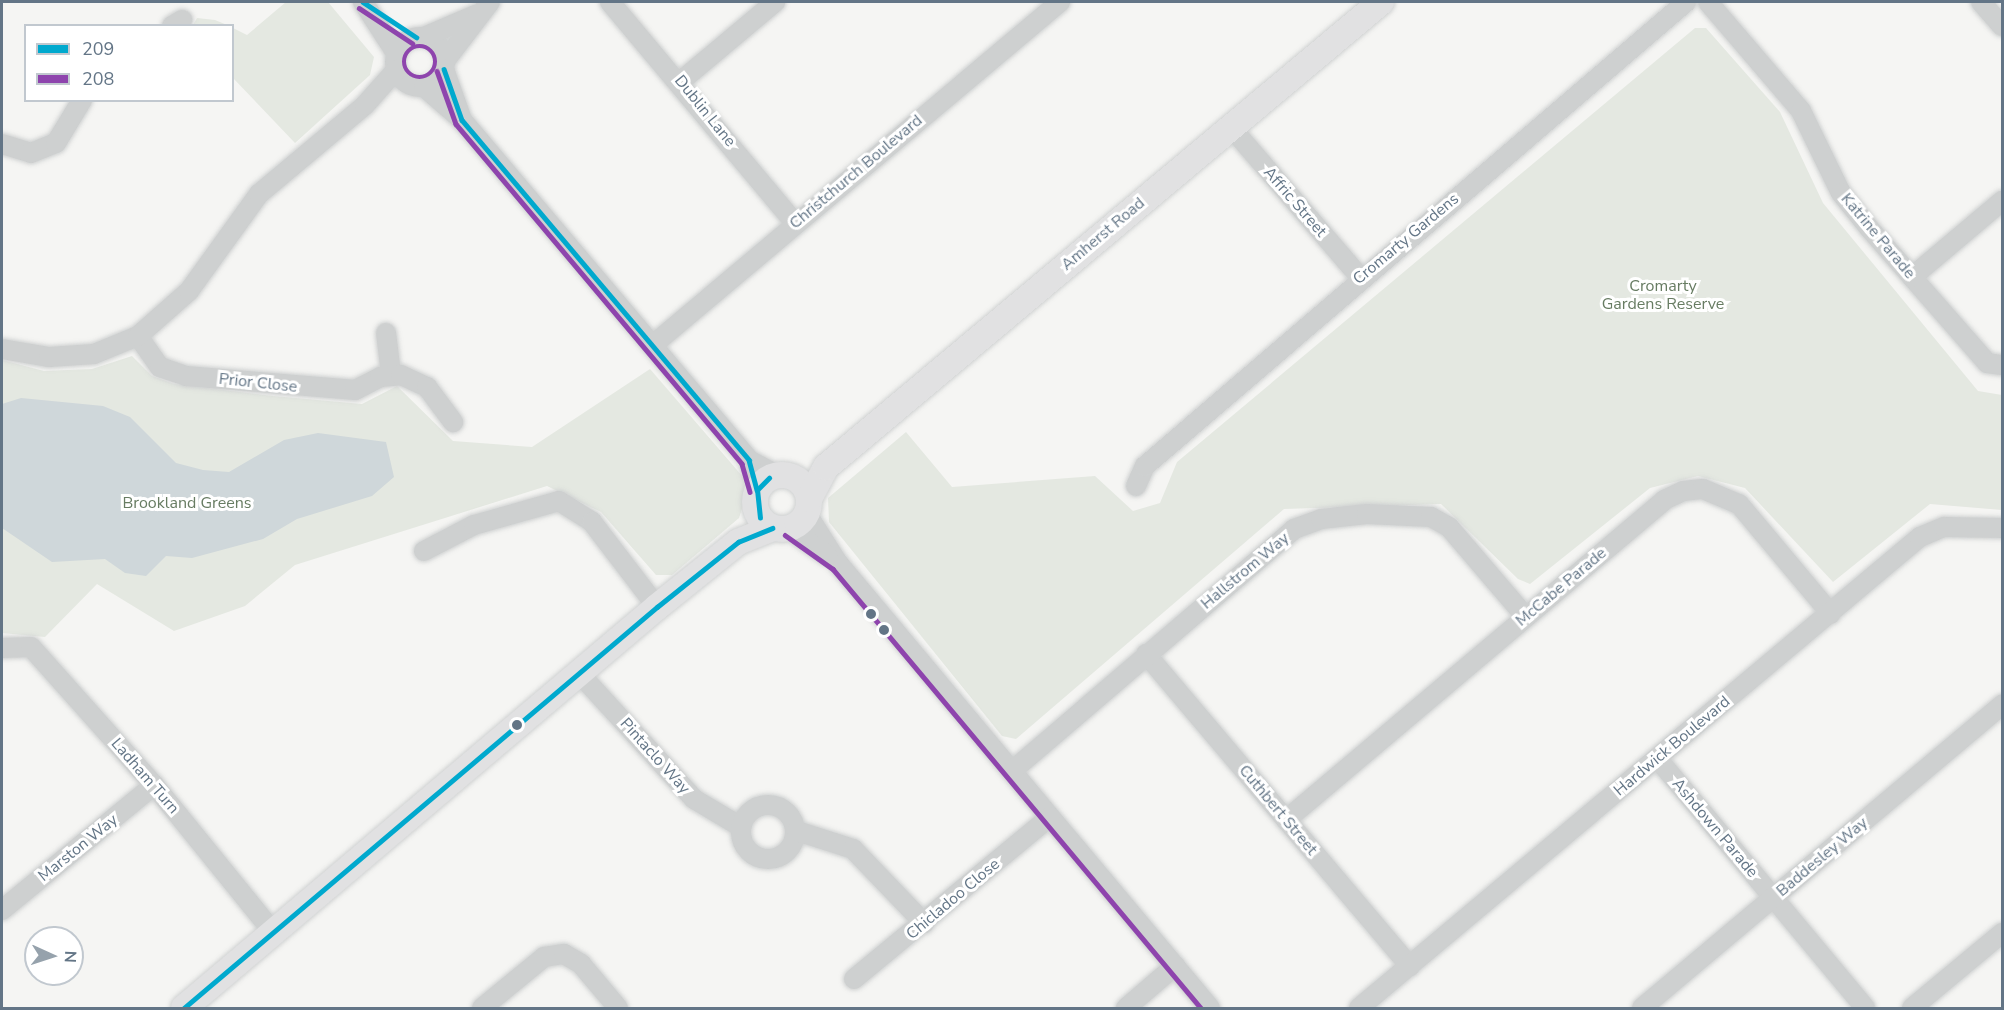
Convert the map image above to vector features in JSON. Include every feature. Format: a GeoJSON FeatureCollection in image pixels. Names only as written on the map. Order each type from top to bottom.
{"type":"FeatureCollection","features":[{"type":"Feature","properties":{"kind":"main road","name":"Amherst Road"},"geometry":{"type":"LineString","coordinates":[[184,1008],[1230,126],[1370,5]]}},
{"type":"Feature","properties":{"kind":"street"},"geometry":{"type":"LineString","coordinates":[[2,349],[49,357],[94,354],[138,336],[189,291],[259,194],[365,105],[406,74],[444,65],[475,15],[490,2]]}},
{"type":"Feature","properties":{"kind":"street","name":"Dublin Lane"},"geometry":{"type":"LineString","coordinates":[[610,2],[681,81],[795,223]]}},
{"type":"Feature","properties":{"kind":"street"},"geometry":{"type":"LineString","coordinates":[[681,81],[775,2]]}},
{"type":"Feature","properties":{"kind":"street","name":"Christchurch Boulevard"},"geometry":{"type":"LineString","coordinates":[[654,344],[1060,2]]}},
{"type":"Feature","properties":{"kind":"street","name":"Cromarty Gardens"},"geometry":{"type":"LineString","coordinates":[[1136,486],[1145,466],[1359,277],[1686,2]]}},
{"type":"Feature","properties":{"kind":"street","name":"Katrine Parade"},"geometry":{"type":"LineString","coordinates":[[1708,2],[1801,111],[1841,193],[1987,363],[2002,365]]}},
{"type":"Feature","properties":{"kind":"street"},"geometry":{"type":"LineString","coordinates":[[1981,2],[2002,26]]}},
{"type":"Feature","properties":{"kind":"street"},"geometry":{"type":"LineString","coordinates":[[365,4],[420,37],[436,43],[462,120]]}},
{"type":"Feature","properties":{"kind":"street"},"geometry":{"type":"LineString","coordinates":[[365,4],[406,74],[462,120],[654,344],[782,503],[838,563],[1210,1008]]}},
{"type":"Feature","properties":{"kind":"street"},"geometry":{"type":"LineString","coordinates":[[406,74],[420,37],[475,15]]}},
{"type":"Feature","properties":{"kind":"street"},"geometry":{"type":"LineString","coordinates":[[2,144],[31,153],[56,143],[81,102]]}},
{"type":"Feature","properties":{"kind":"street","name":"Affric Street"},"geometry":{"type":"LineString","coordinates":[[1230,126],[1359,277]]}},
{"type":"Feature","properties":{"kind":"street"},"geometry":{"type":"LineString","coordinates":[[1911,277],[2002,201]]}},
{"type":"Feature","properties":{"kind":"street"},"geometry":{"type":"LineString","coordinates":[[386,333],[391,374],[427,387],[453,422]]}},
{"type":"Feature","properties":{"kind":"street","name":"Prior Close"},"geometry":{"type":"LineString","coordinates":[[138,336],[160,366],[186,376],[355,390],[391,374]]}},
{"type":"Feature","properties":{"kind":"street","name":"McCabe Parade"},"geometry":{"type":"LineString","coordinates":[[1286,820],[1664,500],[1703,489],[1739,504],[1831,614]]}},
{"type":"Feature","properties":{"kind":"street"},"geometry":{"type":"LineString","coordinates":[[424,551],[474,525],[559,501],[592,522],[657,607]]}},
{"type":"Feature","properties":{"kind":"street","name":"Hallstrom Way"},"geometry":{"type":"LineString","coordinates":[[1012,771],[1294,529],[1367,514],[1410,513],[1449,527],[1526,616]]}},
{"type":"Feature","properties":{"kind":"street","name":"Hardwick Boulevard"},"geometry":{"type":"LineString","coordinates":[[1359,1008],[1920,537],[1954,526],[2002,528]]}},
{"type":"Feature","properties":{"kind":"street","name":"Ladham Turn"},"geometry":{"type":"LineString","coordinates":[[2,648],[31,647],[154,785],[273,932]]}},
{"type":"Feature","properties":{"kind":"street","name":"Cuthbert Street"},"geometry":{"type":"LineString","coordinates":[[1146,654],[1410,966]]}},
{"type":"Feature","properties":{"kind":"street","name":"Pintaclo Way"},"geometry":{"type":"LineString","coordinates":[[579,673],[694,799],[741,827]]}},
{"type":"Feature","properties":{"kind":"street","name":"Baddesley Way"},"geometry":{"type":"LineString","coordinates":[[1642,1008],[2002,705]]}},
{"type":"Feature","properties":{"kind":"street","name":"Ashdown Parade"},"geometry":{"type":"LineString","coordinates":[[1657,758],[1865,1008]]}},
{"type":"Feature","properties":{"kind":"street","name":"Marston Way"},"geometry":{"type":"LineString","coordinates":[[2,910],[154,785]]}},
{"type":"Feature","properties":{"kind":"street"},"geometry":{"type":"LineString","coordinates":[[778,805],[791,814],[797,831],[780,852],[760,860],[743,848],[741,827],[753,813],[778,805]]}},
{"type":"Feature","properties":{"kind":"street","name":"Chicladoo Close"},"geometry":{"type":"LineString","coordinates":[[854,979],[1050,817]]}},
{"type":"Feature","properties":{"kind":"street"},"geometry":{"type":"LineString","coordinates":[[797,831],[854,849],[924,923]]}},
{"type":"Feature","properties":{"kind":"street"},"geometry":{"type":"LineString","coordinates":[[1912,1008],[2002,933]]}},
{"type":"Feature","properties":{"kind":"street"},"geometry":{"type":"LineString","coordinates":[[482,1008],[544,957],[564,954],[581,964],[618,1008]]}},
{"type":"Feature","properties":{"kind":"street"},"geometry":{"type":"LineString","coordinates":[[1126,1008],[1175,966]]}},
{"type":"Feature","properties":{"kind":"green space"},"geometry":{"type":"Polygon","coordinates":[[[286,2],[328,2],[374,57],[370,75],[295,143],[234,79],[234,28],[247,35],[286,2]]]}},
{"type":"Feature","properties":{"kind":"green space"},"geometry":{"type":"Polygon","coordinates":[[[197,18],[215,20],[225,24],[194,24],[197,18]]]}},
{"type":"Feature","properties":{"kind":"green space","name":"Cromarty Gardens Reserve"},"geometry":{"type":"Polygon","coordinates":[[[1695,28],[1706,28],[1780,112],[1823,203],[1978,391],[2002,395],[2002,510],[1930,504],[1833,582],[1745,488],[1698,476],[1650,488],[1530,584],[1518,579],[1441,504],[1284,509],[1016,739],[1002,736],[829,522],[828,498],[906,432],[952,487],[1095,476],[1133,511],[1160,503],[1177,462],[1695,28]]]}},
{"type":"Feature","properties":{"kind":"green space","name":"Brookland Greens"},"geometry":{"type":"Polygon","coordinates":[[[132,356],[152,376],[174,384],[273,396],[362,404],[397,386],[453,441],[532,447],[650,369],[743,477],[746,497],[739,518],[672,575],[656,575],[601,512],[547,486],[295,565],[245,606],[174,631],[97,584],[45,637],[2,633],[2,360],[44,371],[92,369],[132,356]]]}},
{"type":"Feature","properties":{"kind":"shaded area"},"geometry":{"type":"Polygon","coordinates":[[[21,398],[103,406],[130,417],[176,463],[203,470],[229,472],[284,440],[318,433],[386,442],[394,477],[372,496],[297,519],[263,539],[192,558],[166,556],[146,576],[125,573],[105,559],[52,562],[2,528],[2,404],[21,398]]]}},
{"type":"Feature","properties":{"kind":"transit line","name":"209"},"geometry":{"type":"LineString","coordinates":[[363,2],[416,37]]}},
{"type":"Feature","properties":{"kind":"transit line","name":"208"},"geometry":{"type":"LineString","coordinates":[[359,8],[412,43]]}},
{"type":"Feature","properties":{"kind":"transit line","name":"208"},"geometry":{"type":"LineString","coordinates":[[420,46],[431,51],[436,62],[431,73],[420,78],[409,73],[404,62],[409,51],[420,46]]}},
{"type":"Feature","properties":{"kind":"transit line","name":"209"},"geometry":{"type":"LineString","coordinates":[[444,69],[462,120],[749,460],[757,490]]}},
{"type":"Feature","properties":{"kind":"transit line","name":"208"},"geometry":{"type":"LineString","coordinates":[[437,71],[456,124],[742,464],[750,492]]}},
{"type":"Feature","properties":{"kind":"transit line","name":"209"},"geometry":{"type":"LineString","coordinates":[[760,518],[757,490],[769,478]]}},
{"type":"Feature","properties":{"kind":"transit line","name":"209"},"geometry":{"type":"LineString","coordinates":[[184,1008],[657,607],[738,542],[772,528]]}},
{"type":"Feature","properties":{"kind":"transit line","name":"208"},"geometry":{"type":"LineString","coordinates":[[785,535],[833,569],[1201,1008]]}}]}
